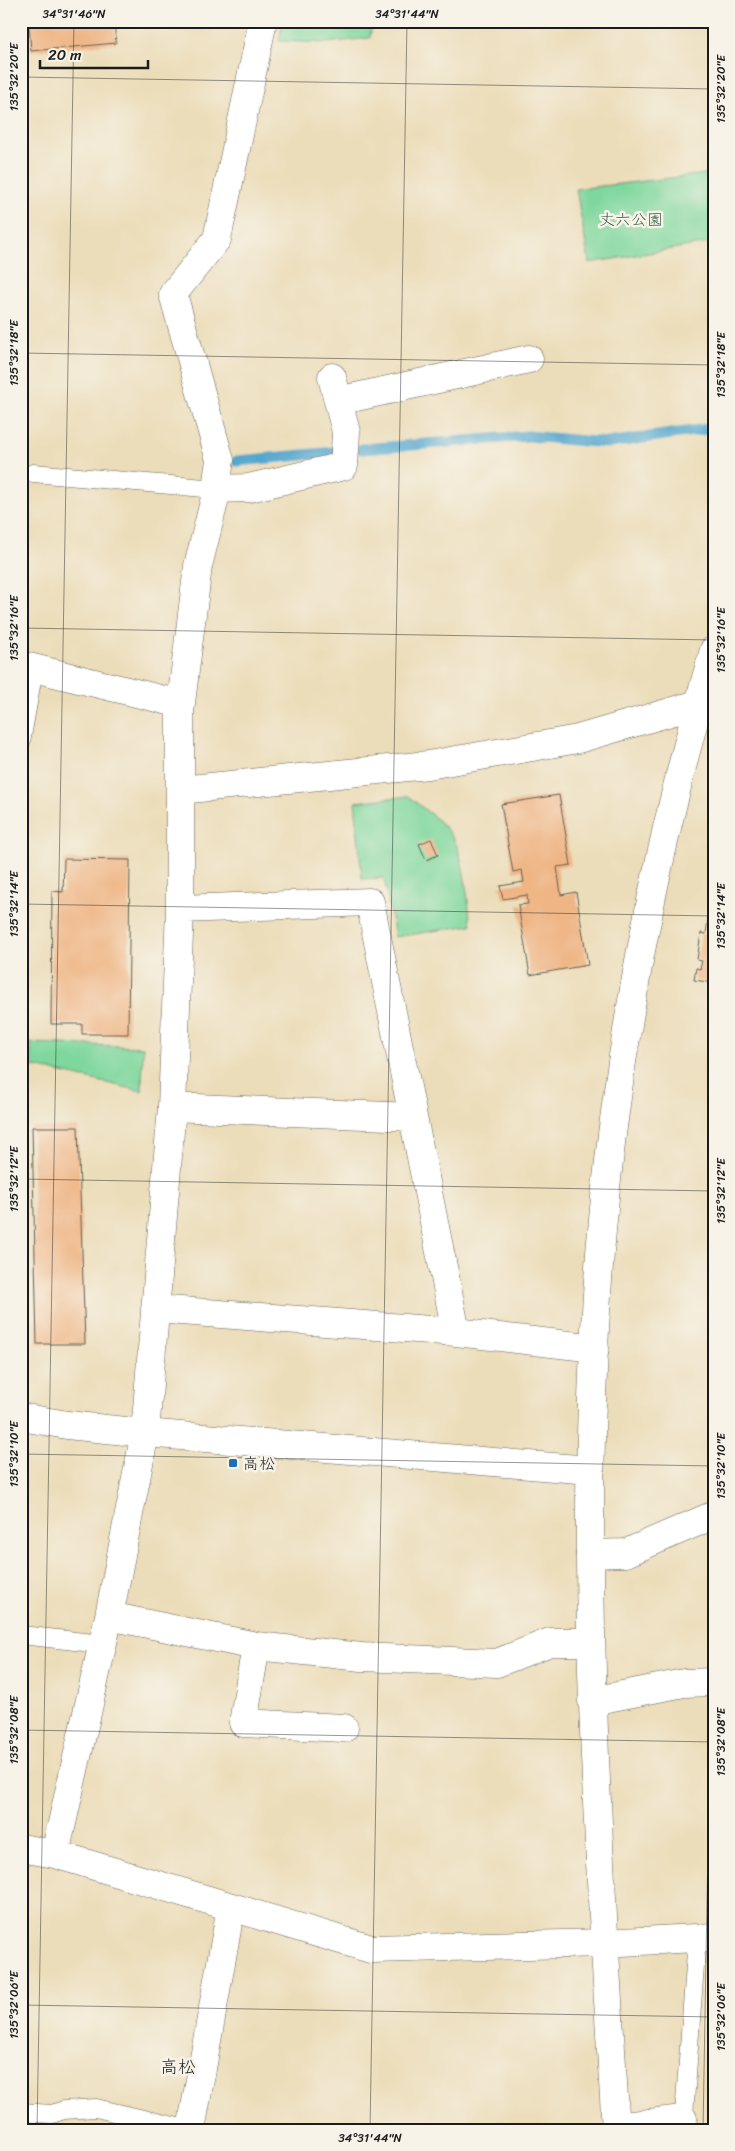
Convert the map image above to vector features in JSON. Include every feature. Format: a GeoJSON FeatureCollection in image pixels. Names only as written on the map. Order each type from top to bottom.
{"type":"FeatureCollection","features":[{"type":"Feature","properties":{"kind":"street"},"geometry":{"type":"LineString","coordinates":[[55,1854],[109,1616],[145,1433],[172,1107],[180,909],[181,704],[198,566],[214,502],[220,460],[172,294],[217,239],[263,21]]}},
{"type":"Feature","properties":{"kind":"street"},"geometry":{"type":"LineString","coordinates":[[216,489],[249,488],[344,466],[346,432],[335,389],[529,359]]}},
{"type":"Feature","properties":{"kind":"street"},"geometry":{"type":"LineString","coordinates":[[683,2124],[616,2128],[604,1944],[592,1701],[590,1470],[600,1253],[617,1096],[650,900],[706,703],[714,650]]}},
{"type":"Feature","properties":{"kind":"street"},"geometry":{"type":"LineString","coordinates":[[28,667],[181,704]]}},
{"type":"Feature","properties":{"kind":"street"},"geometry":{"type":"LineString","coordinates":[[180,790],[438,763],[578,739],[706,703]]}},
{"type":"Feature","properties":{"kind":"street"},"geometry":{"type":"LineString","coordinates":[[180,909],[370,902],[456,1332]]}},
{"type":"Feature","properties":{"kind":"street"},"geometry":{"type":"LineString","coordinates":[[172,1107],[413,1117]]}},
{"type":"Feature","properties":{"kind":"street"},"geometry":{"type":"LineString","coordinates":[[156,1308],[456,1332],[595,1348]]}},
{"type":"Feature","properties":{"kind":"street"},"geometry":{"type":"LineString","coordinates":[[21,1417],[67,1426],[590,1470]]}},
{"type":"Feature","properties":{"kind":"street"},"geometry":{"type":"LineString","coordinates":[[590,1554],[626,1553],[714,1515]]}},
{"type":"Feature","properties":{"kind":"street"},"geometry":{"type":"LineString","coordinates":[[109,1616],[256,1646],[362,1657],[497,1664],[550,1642],[590,1642]]}},
{"type":"Feature","properties":{"kind":"street"},"geometry":{"type":"LineString","coordinates":[[256,1646],[244,1722],[344,1728]]}},
{"type":"Feature","properties":{"kind":"street"},"geometry":{"type":"LineString","coordinates":[[592,1701],[684,1683],[714,1682]]}},
{"type":"Feature","properties":{"kind":"street"},"geometry":{"type":"LineString","coordinates":[[21,1848],[55,1854],[371,1949],[604,1944],[706,1938]]}},
{"type":"Feature","properties":{"kind":"street"},"geometry":{"type":"LineString","coordinates":[[191,2130],[231,1907]]}},
{"type":"Feature","properties":{"kind":"lane"},"geometry":{"type":"LineString","coordinates":[[34,473],[216,489]]}},
{"type":"Feature","properties":{"kind":"lane"},"geometry":{"type":"LineString","coordinates":[[21,742],[28,667]]}},
{"type":"Feature","properties":{"kind":"lane"},"geometry":{"type":"LineString","coordinates":[[21,1635],[102,1644]]}},
{"type":"Feature","properties":{"kind":"lane"},"geometry":{"type":"LineString","coordinates":[[683,2124],[706,1938]]}},
{"type":"Feature","properties":{"kind":"lane"},"geometry":{"type":"LineString","coordinates":[[21,2112],[52,2114],[64,2110],[96,2108],[191,2130]]}},
{"type":"Feature","properties":{"kind":"green space"},"geometry":{"type":"Polygon","coordinates":[[[283,21],[372,21],[370,38],[326,43],[279,41],[283,21]]]}},
{"type":"Feature","properties":{"kind":"green space","name":"丈六公園"},"geometry":{"type":"Polygon","coordinates":[[[714,173],[714,242],[589,263],[576,189],[714,173]]]}},
{"type":"Feature","properties":{"kind":"green space"},"geometry":{"type":"Polygon","coordinates":[[[408,796],[442,824],[455,843],[465,878],[471,925],[395,937],[384,878],[362,879],[355,802],[408,796]]]}},
{"type":"Feature","properties":{"kind":"green space"},"geometry":{"type":"Polygon","coordinates":[[[31,1043],[143,1047],[142,1091],[31,1066],[31,1043]]]}},
{"type":"Feature","properties":{"kind":"building"},"geometry":{"type":"Polygon","coordinates":[[[35,21],[114,21],[116,43],[31,51],[29,25],[35,24],[35,21]]]}},
{"type":"Feature","properties":{"kind":"building"},"geometry":{"type":"Polygon","coordinates":[[[559,795],[571,865],[557,867],[561,895],[576,892],[588,965],[530,975],[518,905],[528,904],[527,895],[503,899],[500,886],[524,882],[522,870],[513,872],[501,804],[559,795]]]}},
{"type":"Feature","properties":{"kind":"building"},"geometry":{"type":"Polygon","coordinates":[[[431,839],[438,855],[426,860],[419,844],[431,839]]]}},
{"type":"Feature","properties":{"kind":"building"},"geometry":{"type":"Polygon","coordinates":[[[64,859],[130,860],[128,1034],[82,1034],[82,1024],[51,1024],[52,891],[63,892],[64,859]]]}},
{"type":"Feature","properties":{"kind":"building"},"geometry":{"type":"Polygon","coordinates":[[[711,900],[714,901],[714,983],[694,980],[696,968],[700,969],[702,961],[697,960],[701,933],[706,934],[711,900]]]}},
{"type":"Feature","properties":{"kind":"building"},"geometry":{"type":"Polygon","coordinates":[[[32,1127],[78,1127],[85,1344],[37,1344],[32,1127]]]}},
{"type":"Feature","properties":{"kind":"waterway"},"geometry":{"type":"LineString","coordinates":[[362,449],[528,436],[608,443],[714,428]]}},
{"type":"Feature","properties":{"kind":"waterway"},"geometry":{"type":"LineString","coordinates":[[237,461],[335,452]]}},
{"type":"Feature","properties":{"kind":"place","name":"高松"},"geometry":{"type":"Point","coordinates":[233,1463]}},
{"type":"Feature","properties":{"kind":"district","name":"高松"},"geometry":{"type":"Point","coordinates":[178,2067]}}]}
